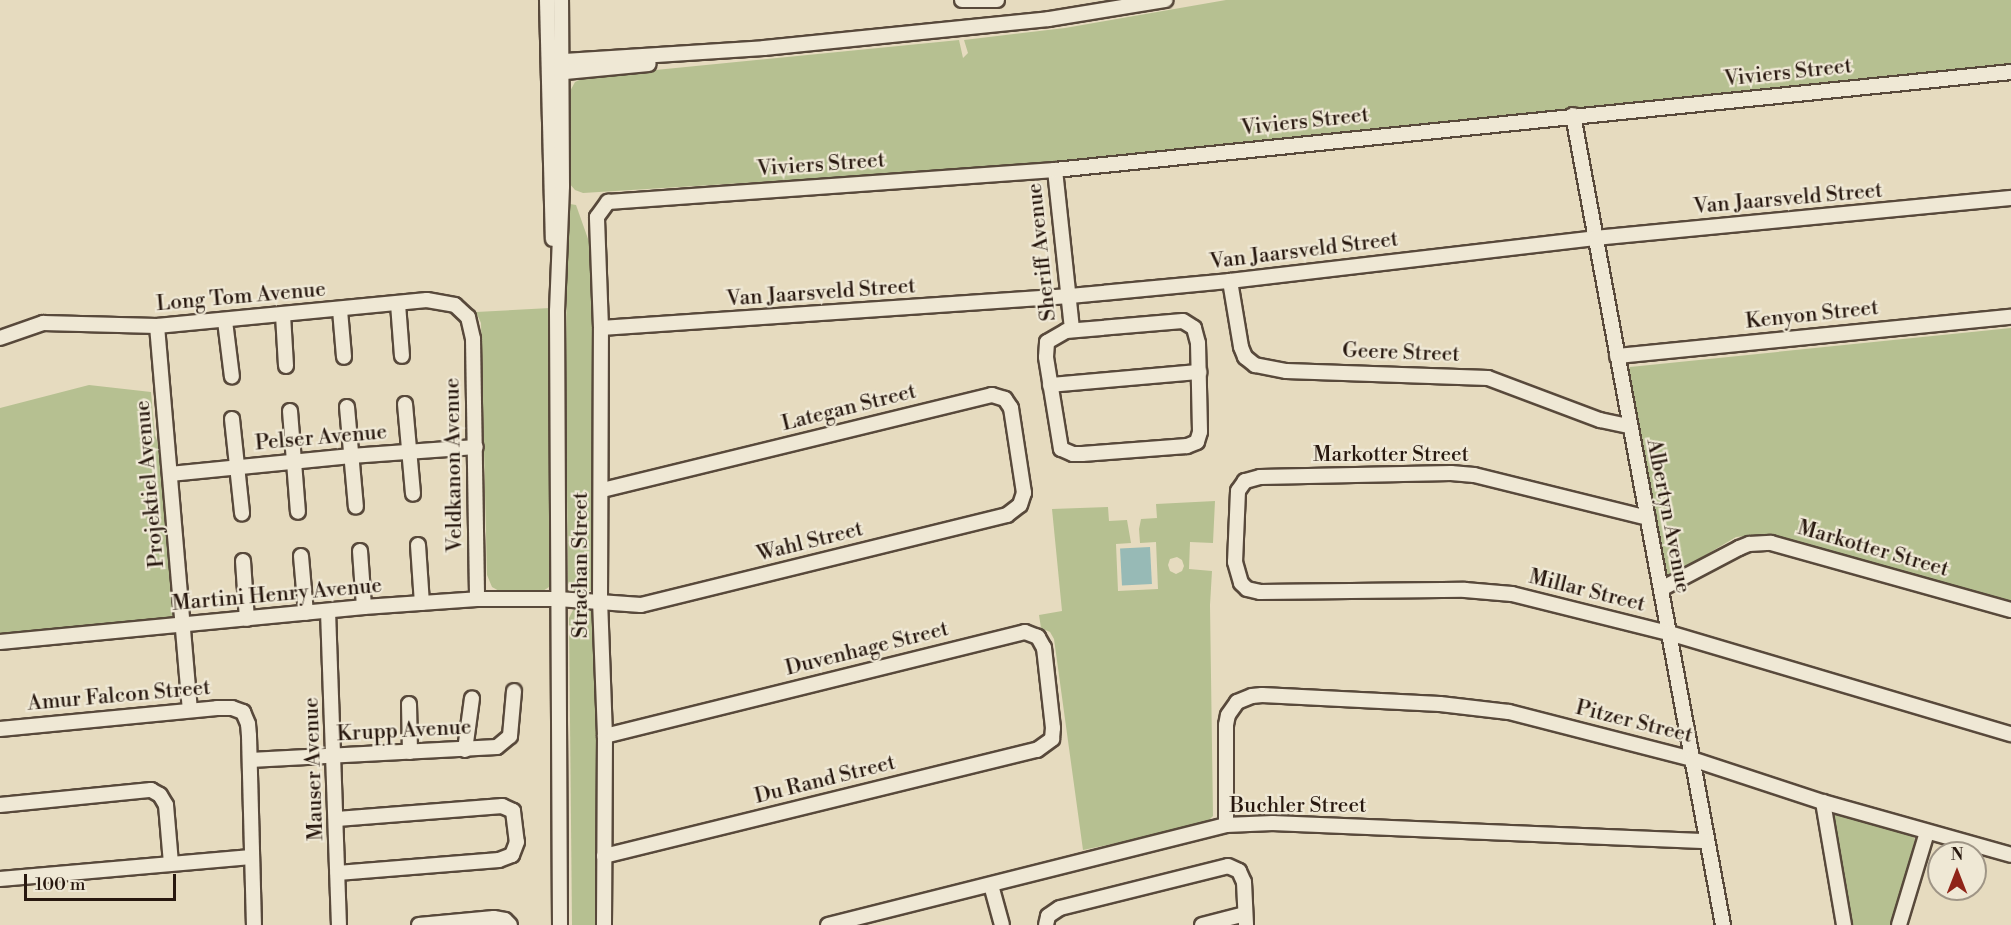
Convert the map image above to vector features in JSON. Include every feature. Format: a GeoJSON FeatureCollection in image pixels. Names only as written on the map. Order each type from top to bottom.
{"type":"FeatureCollection","features":[{"type":"Feature","properties":{"kind":"street","name":"Strachan Street"},"geometry":{"type":"LineString","coordinates":[[547,0],[556,67]]}},
{"type":"Feature","properties":{"kind":"street","name":"Strachan Street"},"geometry":{"type":"LineString","coordinates":[[560,925],[557,297],[561,252],[556,67],[561,0]]}},
{"type":"Feature","properties":{"kind":"street"},"geometry":{"type":"LineString","coordinates":[[962,0],[997,0]]}},
{"type":"Feature","properties":{"kind":"street"},"geometry":{"type":"LineString","coordinates":[[556,67],[1049,19],[1165,0]]}},
{"type":"Feature","properties":{"kind":"street","name":"Viviers Street"},"geometry":{"type":"LineString","coordinates":[[603,206],[611,201],[622,200],[1055,170],[1573,115],[2011,72]]}},
{"type":"Feature","properties":{"kind":"street","name":"Albertyn Avenue"},"geometry":{"type":"LineString","coordinates":[[1573,115],[1723,925]]}},
{"type":"Feature","properties":{"kind":"street","name":"Sheriff Avenue"},"geometry":{"type":"LineString","coordinates":[[1055,170],[1072,330]]}},
{"type":"Feature","properties":{"kind":"street","name":"Van Jaarsveld Street"},"geometry":{"type":"LineString","coordinates":[[601,328],[1070,296],[1230,281],[1594,238],[2011,198]]}},
{"type":"Feature","properties":{"kind":"street","name":"Strachan Street"},"geometry":{"type":"LineString","coordinates":[[603,206],[597,217],[601,328],[600,602],[605,736],[604,925]]}},
{"type":"Feature","properties":{"kind":"street","name":"Geere Street"},"geometry":{"type":"LineString","coordinates":[[1230,281],[1243,353],[1250,361],[1262,367],[1286,370],[1488,378],[1600,420],[1629,426]]}},
{"type":"Feature","properties":{"kind":"street","name":"Long Tom Avenue"},"geometry":{"type":"LineString","coordinates":[[0,338],[43,323],[157,326],[427,300],[455,305],[468,317],[472,330]]}},
{"type":"Feature","properties":{"kind":"street"},"geometry":{"type":"LineString","coordinates":[[398,304],[402,356]]}},
{"type":"Feature","properties":{"kind":"street"},"geometry":{"type":"LineString","coordinates":[[340,310],[344,357]]}},
{"type":"Feature","properties":{"kind":"street"},"geometry":{"type":"LineString","coordinates":[[283,315],[286,366]]}},
{"type":"Feature","properties":{"kind":"street","name":"Kenyon Street"},"geometry":{"type":"LineString","coordinates":[[1617,356],[2011,316]]}},
{"type":"Feature","properties":{"kind":"street"},"geometry":{"type":"LineString","coordinates":[[225,321],[232,377]]}},
{"type":"Feature","properties":{"kind":"street"},"geometry":{"type":"LineString","coordinates":[[1187,322],[1196,332],[1200,432],[1197,442],[1187,446],[1082,454],[1066,453],[1061,449],[1050,385],[1047,342],[1060,332],[1072,330],[1187,322]]}},
{"type":"Feature","properties":{"kind":"street","name":"Projektiel Avenue"},"geometry":{"type":"LineString","coordinates":[[157,326],[190,710]]}},
{"type":"Feature","properties":{"kind":"street","name":"Veldkanon Avenue"},"geometry":{"type":"LineString","coordinates":[[472,330],[476,447],[477,599]]}},
{"type":"Feature","properties":{"kind":"street"},"geometry":{"type":"LineString","coordinates":[[1050,385],[1199,372]]}},
{"type":"Feature","properties":{"kind":"street","name":"Lategan Street"},"geometry":{"type":"LineString","coordinates":[[602,489],[992,395],[1005,399],[1011,408],[1023,484],[1023,499]]}},
{"type":"Feature","properties":{"kind":"street"},"geometry":{"type":"LineString","coordinates":[[405,404],[413,494]]}},
{"type":"Feature","properties":{"kind":"street"},"geometry":{"type":"LineString","coordinates":[[347,407],[356,507]]}},
{"type":"Feature","properties":{"kind":"street"},"geometry":{"type":"LineString","coordinates":[[290,411],[298,512]]}},
{"type":"Feature","properties":{"kind":"street"},"geometry":{"type":"LineString","coordinates":[[232,419],[242,513]]}},
{"type":"Feature","properties":{"kind":"street","name":"Pelser Avenue"},"geometry":{"type":"LineString","coordinates":[[170,474],[294,461],[476,447]]}},
{"type":"Feature","properties":{"kind":"street","name":"Markotter Street"},"geometry":{"type":"LineString","coordinates":[[1247,589],[1238,578],[1235,562],[1236,499],[1240,485],[1260,477],[1451,473],[1474,476],[1648,518]]}},
{"type":"Feature","properties":{"kind":"street","name":"Wahl Street"},"geometry":{"type":"LineString","coordinates":[[558,599],[628,606],[659,602],[1007,515],[1015,511],[1023,499]]}},
{"type":"Feature","properties":{"kind":"street","name":"Markotter Street"},"geometry":{"type":"LineString","coordinates":[[1661,589],[1739,548],[1749,544],[1771,543],[2011,610]]}},
{"type":"Feature","properties":{"kind":"street"},"geometry":{"type":"LineString","coordinates":[[418,546],[422,603]]}},
{"type":"Feature","properties":{"kind":"street"},"geometry":{"type":"LineString","coordinates":[[360,551],[364,607]]}},
{"type":"Feature","properties":{"kind":"street"},"geometry":{"type":"LineString","coordinates":[[301,556],[306,613]]}},
{"type":"Feature","properties":{"kind":"street"},"geometry":{"type":"LineString","coordinates":[[243,561],[247,619]]}},
{"type":"Feature","properties":{"kind":"street","name":"Millar Street"},"geometry":{"type":"LineString","coordinates":[[1247,589],[1260,592],[1490,591],[1669,633],[2011,734]]}},
{"type":"Feature","properties":{"kind":"street","name":"Martini Henry Avenue"},"geometry":{"type":"LineString","coordinates":[[0,642],[364,607],[477,599],[558,599]]}},
{"type":"Feature","properties":{"kind":"street","name":"Mauser Avenue"},"geometry":{"type":"LineString","coordinates":[[328,611],[335,755],[339,925]]}},
{"type":"Feature","properties":{"kind":"street","name":"Duvenhage Street"},"geometry":{"type":"LineString","coordinates":[[605,736],[1025,633],[1038,637],[1044,648],[1052,739]]}},
{"type":"Feature","properties":{"kind":"street","name":"Krupp Avenue"},"geometry":{"type":"LineString","coordinates":[[250,760],[497,747],[508,740],[513,722],[514,692]]}},
{"type":"Feature","properties":{"kind":"street","name":"Pitzer Street"},"geometry":{"type":"LineString","coordinates":[[1226,825],[1226,725],[1237,702],[1262,695],[1478,708],[1509,712],[1692,759],[1823,802],[2011,855]]}},
{"type":"Feature","properties":{"kind":"street"},"geometry":{"type":"LineString","coordinates":[[465,750],[472,698]]}},
{"type":"Feature","properties":{"kind":"street"},"geometry":{"type":"LineString","coordinates":[[409,704],[410,752]]}},
{"type":"Feature","properties":{"kind":"street","name":"Amur Falcon Street"},"geometry":{"type":"LineString","coordinates":[[0,729],[190,710],[232,708],[243,712],[248,724],[250,760],[254,925]]}},
{"type":"Feature","properties":{"kind":"street","name":"Du Rand Street"},"geometry":{"type":"LineString","coordinates":[[604,856],[1037,750],[1052,739]]}},
{"type":"Feature","properties":{"kind":"street"},"geometry":{"type":"LineString","coordinates":[[0,805],[152,790],[160,795],[166,805],[171,863]]}},
{"type":"Feature","properties":{"kind":"street"},"geometry":{"type":"LineString","coordinates":[[1823,802],[1844,925]]}},
{"type":"Feature","properties":{"kind":"street"},"geometry":{"type":"LineString","coordinates":[[337,819],[502,806],[513,811],[517,842],[512,855],[499,860],[338,873]]}},
{"type":"Feature","properties":{"kind":"street","name":"Buchler Street"},"geometry":{"type":"LineString","coordinates":[[828,925],[1226,825],[1273,823],[1707,840]]}},
{"type":"Feature","properties":{"kind":"street"},"geometry":{"type":"LineString","coordinates":[[1899,925],[1927,832]]}},
{"type":"Feature","properties":{"kind":"street"},"geometry":{"type":"LineString","coordinates":[[0,879],[251,857]]}},
{"type":"Feature","properties":{"kind":"street"},"geometry":{"type":"LineString","coordinates":[[1046,925],[1048,916],[1060,908],[1228,866],[1239,870],[1242,876],[1246,920],[1202,925]]}},
{"type":"Feature","properties":{"kind":"street"},"geometry":{"type":"LineString","coordinates":[[992,885],[1002,925]]}},
{"type":"Feature","properties":{"kind":"street"},"geometry":{"type":"LineString","coordinates":[[419,925],[494,918],[505,920],[510,925]]}},
{"type":"Feature","properties":{"kind":"green space"},"geometry":{"type":"Polygon","coordinates":[[[1226,0],[2011,0],[2011,67],[1006,167],[583,193],[575,190],[569,183],[568,95],[575,82],[585,77],[959,40],[963,58],[968,53],[964,40],[1065,28],[1226,0]]]}},
{"type":"Feature","properties":{"kind":"green space"},"geometry":{"type":"Polygon","coordinates":[[[576,205],[593,253],[596,588],[583,594],[574,591],[568,583],[566,391],[567,206],[576,205]]]}},
{"type":"Feature","properties":{"kind":"green space"},"geometry":{"type":"Polygon","coordinates":[[[550,308],[554,577],[552,585],[543,591],[501,592],[492,587],[487,575],[481,323],[476,312],[550,308]]]}},
{"type":"Feature","properties":{"kind":"green space"},"geometry":{"type":"Polygon","coordinates":[[[2011,328],[2011,604],[1765,534],[1736,537],[1665,579],[1626,372],[1630,367],[2011,328]]]}},
{"type":"Feature","properties":{"kind":"green space"},"geometry":{"type":"Polygon","coordinates":[[[89,385],[151,392],[155,435],[165,462],[176,615],[168,621],[0,635],[0,408],[89,385]]]}},
{"type":"Feature","properties":{"kind":"green space"},"geometry":{"type":"Polygon","coordinates":[[[1215,501],[1213,543],[1190,542],[1189,569],[1212,571],[1210,605],[1213,816],[1204,825],[1083,850],[1054,639],[1050,632],[1041,628],[1039,615],[1062,611],[1052,509],[1108,507],[1109,521],[1127,520],[1131,543],[1116,544],[1118,591],[1158,589],[1156,542],[1140,543],[1139,529],[1141,519],[1157,518],[1156,504],[1215,501]],[[1177,557],[1170,559],[1168,565],[1170,571],[1176,574],[1182,571],[1184,566],[1182,560],[1177,557]]]}},
{"type":"Feature","properties":{"kind":"green space"},"geometry":{"type":"Polygon","coordinates":[[[579,607],[592,608],[597,615],[599,925],[572,925],[569,618],[573,610],[579,607]]]}},
{"type":"Feature","properties":{"kind":"green space"},"geometry":{"type":"Polygon","coordinates":[[[1837,813],[1910,833],[1915,839],[1892,925],[1851,925],[1831,820],[1837,813]]]}},
{"type":"Feature","properties":{"kind":"water"},"geometry":{"type":"Polygon","coordinates":[[[1150,547],[1152,584],[1122,586],[1120,549],[1150,547]]]}}]}
